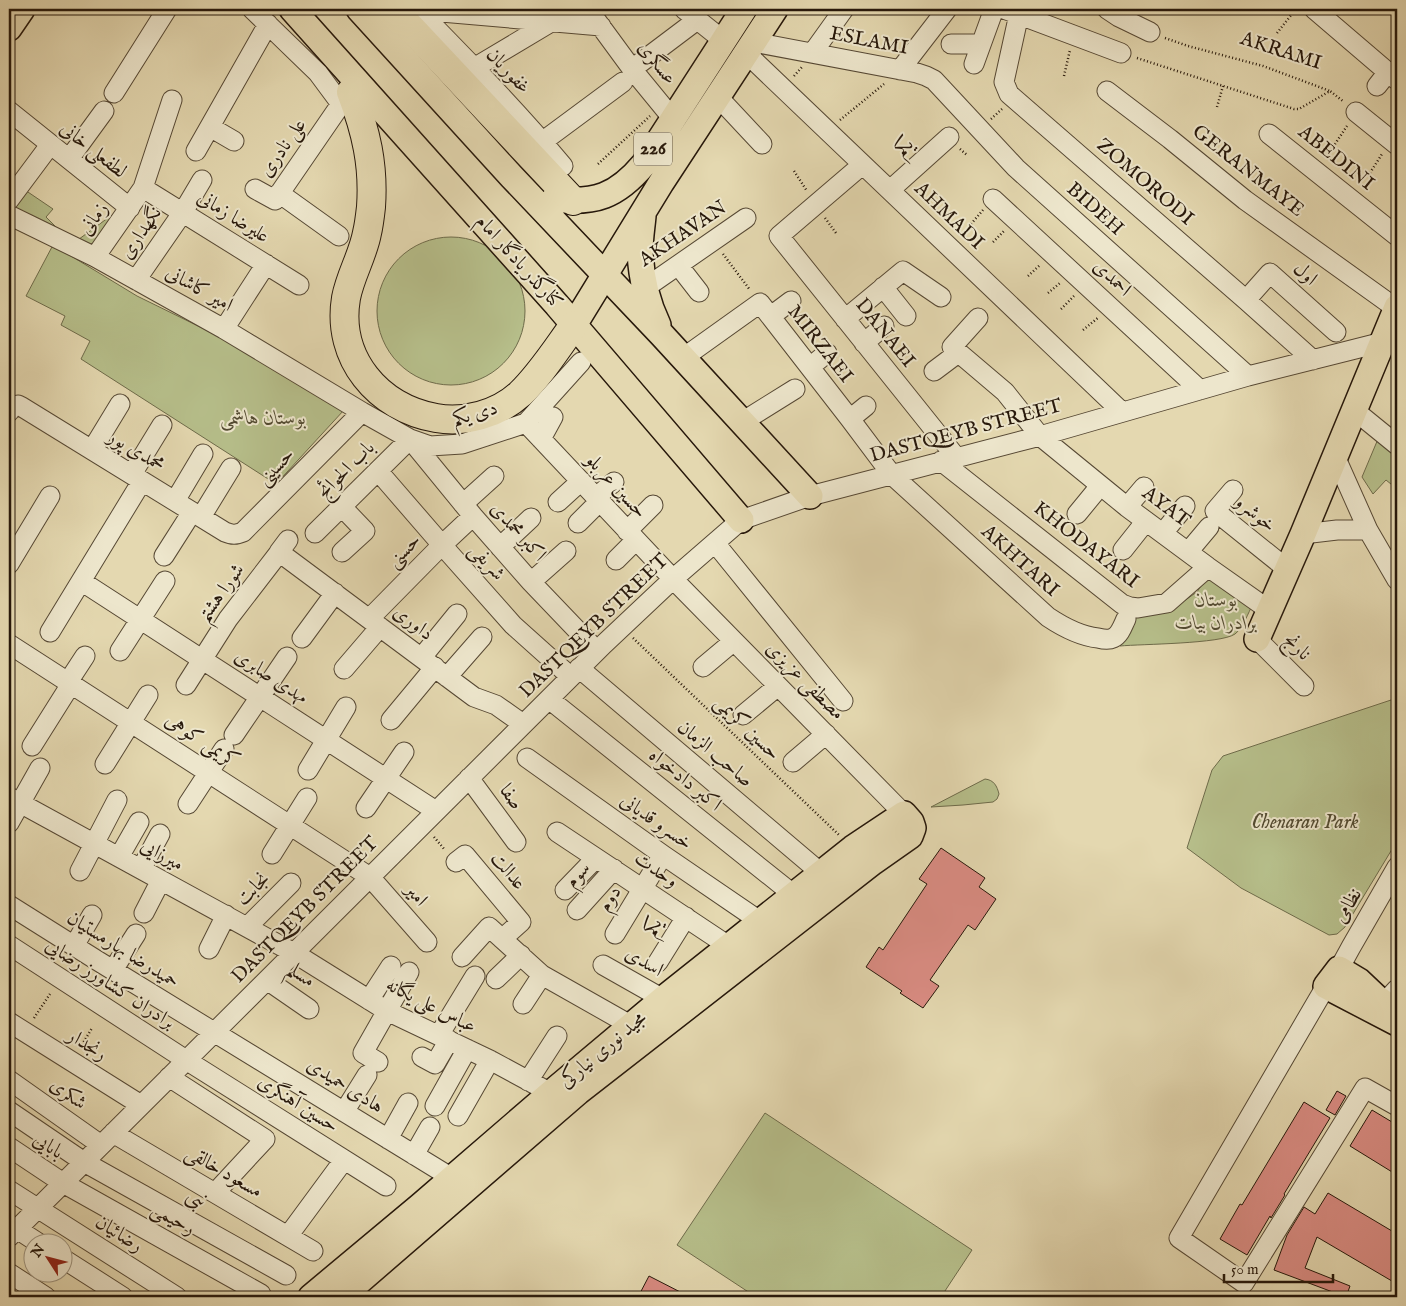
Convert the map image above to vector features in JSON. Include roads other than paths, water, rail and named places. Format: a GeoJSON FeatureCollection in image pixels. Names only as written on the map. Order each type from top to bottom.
{"type":"FeatureCollection","features":[{"type":"Feature","properties":{"kind":"highway"},"geometry":{"type":"LineString","coordinates":[[409,9],[573,201]]}},
{"type":"Feature","properties":{"kind":"highway"},"geometry":{"type":"LineString","coordinates":[[346,98],[362,121],[368,147],[371,205],[367,234],[346,298],[344,322],[355,363],[380,393],[399,406],[420,415],[457,420],[488,413],[503,406],[520,394],[538,374],[574,325]]}},
{"type":"Feature","properties":{"kind":"main road"},"geometry":{"type":"LineString","coordinates":[[9,28],[22,9]]}},
{"type":"Feature","properties":{"kind":"main road","name":"کنارگذر یادگار امام"},"geometry":{"type":"LineString","coordinates":[[292,9],[574,325],[741,520]]}},
{"type":"Feature","properties":{"kind":"main road"},"geometry":{"type":"LineString","coordinates":[[360,9],[512,177],[662,335],[810,496]]}},
{"type":"Feature","properties":{"kind":"main road","name":"226"},"geometry":{"type":"LineString","coordinates":[[512,177],[552,198],[573,201],[596,198],[623,185],[644,164],[667,112],[724,40],[744,9]]}},
{"type":"Feature","properties":{"kind":"main road","name":"226"},"geometry":{"type":"LineString","coordinates":[[604,275],[775,9]]}},
{"type":"Feature","properties":{"kind":"main road"},"geometry":{"type":"LineString","coordinates":[[643,212],[640,250],[645,288],[652,312],[662,335]]}},
{"type":"Feature","properties":{"kind":"main road"},"geometry":{"type":"LineString","coordinates":[[574,325],[604,275]]}},
{"type":"Feature","properties":{"kind":"main road"},"geometry":{"type":"LineString","coordinates":[[1257,639],[1397,308]]}},
{"type":"Feature","properties":{"kind":"main road","name":"مجید نوری نیارکی"},"geometry":{"type":"LineString","coordinates":[[341,1297],[551,1093],[663,999],[853,848],[907,825]]}},
{"type":"Feature","properties":{"kind":"main road","name":"مجید نوری نیارکی"},"geometry":{"type":"LineString","coordinates":[[311,1297],[866,868],[907,825]]}},
{"type":"Feature","properties":{"kind":"main road"},"geometry":{"type":"LineString","coordinates":[[1333,978],[1394,1007]]}},
{"type":"Feature","properties":{"kind":"street"},"geometry":{"type":"LineString","coordinates":[[114,93],[167,9]]}},
{"type":"Feature","properties":{"kind":"street"},"geometry":{"type":"LineString","coordinates":[[252,9],[346,98]]}},
{"type":"Feature","properties":{"kind":"street"},"geometry":{"type":"LineString","coordinates":[[409,9],[546,15],[601,26]]}},
{"type":"Feature","properties":{"kind":"street","name":"غفوریان"},"geometry":{"type":"LineString","coordinates":[[409,9],[474,68],[563,166]]}},
{"type":"Feature","properties":{"kind":"street","name":"عسگری"},"geometry":{"type":"LineString","coordinates":[[588,9],[601,26],[628,75],[667,112]]}},
{"type":"Feature","properties":{"kind":"street"},"geometry":{"type":"LineString","coordinates":[[815,51],[844,9]]}},
{"type":"Feature","properties":{"kind":"street"},"geometry":{"type":"LineString","coordinates":[[909,72],[946,9]]}},
{"type":"Feature","properties":{"kind":"street"},"geometry":{"type":"LineString","coordinates":[[974,64],[994,9]]}},
{"type":"Feature","properties":{"kind":"street"},"geometry":{"type":"LineString","coordinates":[[1107,9],[1150,32]]}},
{"type":"Feature","properties":{"kind":"street"},"geometry":{"type":"LineString","coordinates":[[1314,9],[1387,79]]}},
{"type":"Feature","properties":{"kind":"street"},"geometry":{"type":"LineString","coordinates":[[1012,12],[1121,53]]}},
{"type":"Feature","properties":{"kind":"street","name":"ZOMORODI"},"geometry":{"type":"LineString","coordinates":[[1012,12],[1004,82],[1009,94],[1313,360]]}},
{"type":"Feature","properties":{"kind":"street"},"geometry":{"type":"LineString","coordinates":[[542,142],[628,75],[690,14],[724,40]]}},
{"type":"Feature","properties":{"kind":"street"},"geometry":{"type":"LineString","coordinates":[[474,68],[546,15]]}},
{"type":"Feature","properties":{"kind":"street"},"geometry":{"type":"LineString","coordinates":[[196,151],[268,24]]}},
{"type":"Feature","properties":{"kind":"street"},"geometry":{"type":"LineString","coordinates":[[950,44],[981,44]]}},
{"type":"Feature","properties":{"kind":"street","name":"ESLAMI"},"geometry":{"type":"LineString","coordinates":[[750,47],[815,51],[909,72]]}},
{"type":"Feature","properties":{"kind":"street","name":"AHMADI"},"geometry":{"type":"LineString","coordinates":[[750,47],[783,88],[1121,411]]}},
{"type":"Feature","properties":{"kind":"street","name":"BIDEH"},"geometry":{"type":"LineString","coordinates":[[909,72],[934,80],[1016,168],[1248,376]]}},
{"type":"Feature","properties":{"kind":"street","name":"GERANMAYE"},"geometry":{"type":"LineString","coordinates":[[1107,91],[1245,200],[1397,308]]}},
{"type":"Feature","properties":{"kind":"street"},"geometry":{"type":"LineString","coordinates":[[718,97],[762,144]]}},
{"type":"Feature","properties":{"kind":"street","name":"علی نادری"},"geometry":{"type":"LineString","coordinates":[[255,189],[275,200],[346,98]]}},
{"type":"Feature","properties":{"kind":"street","name":"لطفعلی خانی"},"geometry":{"type":"LineString","coordinates":[[9,111],[130,208],[143,188],[172,100]]}},
{"type":"Feature","properties":{"kind":"street"},"geometry":{"type":"LineString","coordinates":[[69,159],[104,111]]}},
{"type":"Feature","properties":{"kind":"street"},"geometry":{"type":"LineString","coordinates":[[1356,112],[1394,142]]}},
{"type":"Feature","properties":{"kind":"street"},"geometry":{"type":"LineString","coordinates":[[210,127],[234,141]]}},
{"type":"Feature","properties":{"kind":"street","name":"ABEDINI"},"geometry":{"type":"LineString","coordinates":[[1269,134],[1397,236]]}},
{"type":"Feature","properties":{"kind":"street","name":"یکم"},"geometry":{"type":"LineString","coordinates":[[890,190],[949,137]]}},
{"type":"Feature","properties":{"kind":"street"},"geometry":{"type":"LineString","coordinates":[[9,200],[50,145]]}},
{"type":"Feature","properties":{"kind":"street","name":"DANAEI"},"geometry":{"type":"LineString","coordinates":[[855,171],[779,236],[864,343],[948,459]]}},
{"type":"Feature","properties":{"kind":"street","name":"نگهداری"},"geometry":{"type":"LineString","coordinates":[[136,280],[183,212],[202,180]]}},
{"type":"Feature","properties":{"kind":"street","name":"علیرضا زمانی"},"geometry":{"type":"LineString","coordinates":[[143,188],[299,285]]}},
{"type":"Feature","properties":{"kind":"street"},"geometry":{"type":"LineString","coordinates":[[279,192],[339,236]]}},
{"type":"Feature","properties":{"kind":"street","name":"احمدی"},"geometry":{"type":"LineString","coordinates":[[993,200],[1200,390]]}},
{"type":"Feature","properties":{"kind":"street","name":"زمانی"},"geometry":{"type":"LineString","coordinates":[[95,257],[130,208]]}},
{"type":"Feature","properties":{"kind":"street","name":"امیر کاشانی"},"geometry":{"type":"LineString","coordinates":[[9,215],[95,257],[224,329],[362,412]]}},
{"type":"Feature","properties":{"kind":"street","name":"AKHAVAN"},"geometry":{"type":"LineString","coordinates":[[645,288],[746,218]]}},
{"type":"Feature","properties":{"kind":"street"},"geometry":{"type":"LineString","coordinates":[[224,329],[266,264]]}},
{"type":"Feature","properties":{"kind":"street"},"geometry":{"type":"LineString","coordinates":[[678,265],[699,292]]}},
{"type":"Feature","properties":{"kind":"street"},"geometry":{"type":"LineString","coordinates":[[845,319],[903,271],[941,297]]}},
{"type":"Feature","properties":{"kind":"street","name":"اول"},"geometry":{"type":"LineString","coordinates":[[1246,300],[1270,273],[1336,332]]}},
{"type":"Feature","properties":{"kind":"street"},"geometry":{"type":"LineString","coordinates":[[883,287],[906,316]]}},
{"type":"Feature","properties":{"kind":"street"},"geometry":{"type":"LineString","coordinates":[[683,358],[731,323],[791,301]]}},
{"type":"Feature","properties":{"kind":"street","name":"MIRZAEI"},"geometry":{"type":"LineString","coordinates":[[766,310],[790,352],[810,367],[810,387],[850,418],[892,475]]}},
{"type":"Feature","properties":{"kind":"street"},"geometry":{"type":"LineString","coordinates":[[934,372],[955,350],[978,318]]}},
{"type":"Feature","properties":{"kind":"street"},"geometry":{"type":"LineString","coordinates":[[864,343],[884,326]]}},
{"type":"Feature","properties":{"kind":"street","name":"DASTQEYB STREET"},"geometry":{"type":"LineString","coordinates":[[13,1233],[597,651],[741,520],[810,496],[1040,436],[1121,411],[1248,376],[1382,342]]}},
{"type":"Feature","properties":{"kind":"street","name":"AYAT"},"geometry":{"type":"LineString","coordinates":[[955,350],[1010,387],[1040,436],[1100,486],[1269,610]]}},
{"type":"Feature","properties":{"kind":"street"},"geometry":{"type":"LineString","coordinates":[[810,367],[827,353]]}},
{"type":"Feature","properties":{"kind":"street","name":"دی یکم"},"geometry":{"type":"LineString","coordinates":[[362,412],[410,439],[430,446],[462,444],[526,423],[581,362]]}},
{"type":"Feature","properties":{"kind":"street"},"geometry":{"type":"LineString","coordinates":[[742,422],[810,387]]}},
{"type":"Feature","properties":{"kind":"street"},"geometry":{"type":"LineString","coordinates":[[92,450],[120,404]]}},
{"type":"Feature","properties":{"kind":"street","name":"محمدی پور"},"geometry":{"type":"LineString","coordinates":[[9,412],[13,406],[18,405],[22,407],[224,532],[232,535],[243,532]]}},
{"type":"Feature","properties":{"kind":"street"},"geometry":{"type":"LineString","coordinates":[[850,418],[866,406]]}},
{"type":"Feature","properties":{"kind":"street"},"geometry":{"type":"LineString","coordinates":[[1354,410],[1397,444]]}},
{"type":"Feature","properties":{"kind":"street","name":"حسینی"},"geometry":{"type":"LineString","coordinates":[[243,532],[362,412]]}},
{"type":"Feature","properties":{"kind":"street"},"geometry":{"type":"LineString","coordinates":[[541,438],[553,417]]}},
{"type":"Feature","properties":{"kind":"street","name":"حسین عربلو"},"geometry":{"type":"LineString","coordinates":[[526,423],[674,579]]}},
{"type":"Feature","properties":{"kind":"street"},"geometry":{"type":"LineString","coordinates":[[33,660],[81,581],[137,478],[162,426]]}},
{"type":"Feature","properties":{"kind":"street","name":"باب الحوائج"},"geometry":{"type":"LineString","coordinates":[[315,532],[410,439]]}},
{"type":"Feature","properties":{"kind":"street","name":"اکبر محمدی"},"geometry":{"type":"LineString","coordinates":[[410,439],[500,547],[597,651]]}},
{"type":"Feature","properties":{"kind":"street"},"geometry":{"type":"LineString","coordinates":[[175,501],[203,454]]}},
{"type":"Feature","properties":{"kind":"street"},"geometry":{"type":"LineString","coordinates":[[1335,456],[1368,530],[1397,580]]}},
{"type":"Feature","properties":{"kind":"street","name":"KHODAYARI"},"geometry":{"type":"LineString","coordinates":[[948,459],[1122,604],[1130,608],[1167,603],[1208,567]]}},
{"type":"Feature","properties":{"kind":"street"},"geometry":{"type":"LineString","coordinates":[[164,556],[230,468]]}},
{"type":"Feature","properties":{"kind":"street","name":"شریفی"},"geometry":{"type":"LineString","coordinates":[[378,471],[513,625],[575,673]]}},
{"type":"Feature","properties":{"kind":"street","name":"AKHTARI"},"geometry":{"type":"LineString","coordinates":[[892,475],[1048,616],[1062,626],[1084,636],[1105,639],[1112,638],[1118,634],[1126,619]]}},
{"type":"Feature","properties":{"kind":"street","name":"حسنی"},"geometry":{"type":"LineString","coordinates":[[344,669],[375,623],[442,545],[494,476]]}},
{"type":"Feature","properties":{"kind":"street"},"geometry":{"type":"LineString","coordinates":[[558,502],[581,481]]}},
{"type":"Feature","properties":{"kind":"street"},"geometry":{"type":"LineString","coordinates":[[578,523],[614,482]]}},
{"type":"Feature","properties":{"kind":"street"},"geometry":{"type":"LineString","coordinates":[[1077,514],[1100,486]]}},
{"type":"Feature","properties":{"kind":"street"},"geometry":{"type":"LineString","coordinates":[[1127,507],[1144,487]]}},
{"type":"Feature","properties":{"kind":"street","name":"خوشرو"},"geometry":{"type":"LineString","coordinates":[[1233,490],[1215,511],[1287,569]]}},
{"type":"Feature","properties":{"kind":"street"},"geometry":{"type":"LineString","coordinates":[[9,564],[50,496]]}},
{"type":"Feature","properties":{"kind":"street"},"geometry":{"type":"LineString","coordinates":[[616,560],[653,505]]}},
{"type":"Feature","properties":{"kind":"street"},"geometry":{"type":"LineString","coordinates":[[341,506],[365,531],[342,552]]}},
{"type":"Feature","properties":{"kind":"street"},"geometry":{"type":"LineString","coordinates":[[1163,534],[1185,506]]}},
{"type":"Feature","properties":{"kind":"street"},"geometry":{"type":"LineString","coordinates":[[500,547],[532,518]]}},
{"type":"Feature","properties":{"kind":"street"},"geometry":{"type":"LineString","coordinates":[[1123,550],[1146,521]]}},
{"type":"Feature","properties":{"kind":"street"},"geometry":{"type":"LineString","coordinates":[[1188,552],[1209,527]]}},
{"type":"Feature","properties":{"kind":"street"},"geometry":{"type":"LineString","coordinates":[[1303,534],[1337,530],[1368,530]]}},
{"type":"Feature","properties":{"kind":"street"},"geometry":{"type":"LineString","coordinates":[[715,543],[843,700]]}},
{"type":"Feature","properties":{"kind":"street","name":"داوری"},"geometry":{"type":"LineString","coordinates":[[282,549],[335,593],[474,697],[496,705],[524,724]]}},
{"type":"Feature","properties":{"kind":"street","name":"شورا هشتم"},"geometry":{"type":"LineString","coordinates":[[186,685],[228,619],[282,549]]}},
{"type":"Feature","properties":{"kind":"street"},"geometry":{"type":"LineString","coordinates":[[531,582],[566,552]]}},
{"type":"Feature","properties":{"kind":"street","name":"مصطفی عزیزی"},"geometry":{"type":"LineString","coordinates":[[674,579],[826,734],[907,825]]}},
{"type":"Feature","properties":{"kind":"street","name":"مهدی صابری"},"geometry":{"type":"LineString","coordinates":[[81,581],[386,778],[430,818]]}},
{"type":"Feature","properties":{"kind":"street"},"geometry":{"type":"LineString","coordinates":[[120,651],[165,581]]}},
{"type":"Feature","properties":{"kind":"street"},"geometry":{"type":"LineString","coordinates":[[302,638],[335,593]]}},
{"type":"Feature","properties":{"kind":"street"},"geometry":{"type":"LineString","coordinates":[[435,667],[457,614]]}},
{"type":"Feature","properties":{"kind":"street"},"geometry":{"type":"LineString","coordinates":[[391,720],[435,667],[482,636]]}},
{"type":"Feature","properties":{"kind":"street","name":"نارنج"},"geometry":{"type":"LineString","coordinates":[[1257,639],[1304,686]]}},
{"type":"Feature","properties":{"kind":"street"},"geometry":{"type":"LineString","coordinates":[[703,667],[734,641]]}},
{"type":"Feature","properties":{"kind":"street","name":"کریمی کوهی"},"geometry":{"type":"LineString","coordinates":[[9,644],[370,877]]}},
{"type":"Feature","properties":{"kind":"street"},"geometry":{"type":"LineString","coordinates":[[32,746],[85,656]]}},
{"type":"Feature","properties":{"kind":"street"},"geometry":{"type":"LineString","coordinates":[[188,804],[287,657]]}},
{"type":"Feature","properties":{"kind":"street","name":"صاحب الزمان"},"geometry":{"type":"LineString","coordinates":[[575,673],[821,873]]}},
{"type":"Feature","properties":{"kind":"street"},"geometry":{"type":"LineString","coordinates":[[743,716],[778,686]]}},
{"type":"Feature","properties":{"kind":"street"},"geometry":{"type":"LineString","coordinates":[[105,764],[148,695]]}},
{"type":"Feature","properties":{"kind":"street","name":"اکبر دادخواه"},"geometry":{"type":"LineString","coordinates":[[549,699],[794,895]]}},
{"type":"Feature","properties":{"kind":"street"},"geometry":{"type":"LineString","coordinates":[[308,770],[346,706]]}},
{"type":"Feature","properties":{"kind":"street"},"geometry":{"type":"LineString","coordinates":[[793,762],[826,734]]}},
{"type":"Feature","properties":{"kind":"street"},"geometry":{"type":"LineString","coordinates":[[366,808],[404,752]]}},
{"type":"Feature","properties":{"kind":"street","name":"خسرو قدیانی"},"geometry":{"type":"LineString","coordinates":[[527,758],[761,922]]}},
{"type":"Feature","properties":{"kind":"street"},"geometry":{"type":"LineString","coordinates":[[9,823],[14,800],[40,768]]}},
{"type":"Feature","properties":{"kind":"street","name":"صفا"},"geometry":{"type":"LineString","coordinates":[[469,778],[516,842]]}},
{"type":"Feature","properties":{"kind":"street"},"geometry":{"type":"LineString","coordinates":[[272,854],[307,798]]}},
{"type":"Feature","properties":{"kind":"street","name":"میرزایی"},"geometry":{"type":"LineString","coordinates":[[14,800],[294,953]]}},
{"type":"Feature","properties":{"kind":"street"},"geometry":{"type":"LineString","coordinates":[[80,871],[117,800]]}},
{"type":"Feature","properties":{"kind":"street"},"geometry":{"type":"LineString","coordinates":[[119,857],[139,822]]}},
{"type":"Feature","properties":{"kind":"street","name":"وحدت"},"geometry":{"type":"LineString","coordinates":[[557,832],[730,947]]}},
{"type":"Feature","properties":{"kind":"street"},"geometry":{"type":"LineString","coordinates":[[141,869],[160,834]]}},
{"type":"Feature","properties":{"kind":"street","name":"عدالت"},"geometry":{"type":"LineString","coordinates":[[456,862],[465,855],[521,922],[496,933]]}},
{"type":"Feature","properties":{"kind":"street","name":"دوم"},"geometry":{"type":"LineString","coordinates":[[615,934],[663,855]]}},
{"type":"Feature","properties":{"kind":"street"},"geometry":{"type":"LineString","coordinates":[[565,890],[596,858]]}},
{"type":"Feature","properties":{"kind":"street","name":"نظامی"},"geometry":{"type":"LineString","coordinates":[[1397,867],[1178,1238],[1244,1282],[1365,1088],[1397,1106]]}},
{"type":"Feature","properties":{"kind":"street","name":"سوم"},"geometry":{"type":"LineString","coordinates":[[577,910],[614,869]]}},
{"type":"Feature","properties":{"kind":"street","name":"امیر"},"geometry":{"type":"LineString","coordinates":[[370,877],[427,942]]}},
{"type":"Feature","properties":{"kind":"street"},"geometry":{"type":"LineString","coordinates":[[144,913],[161,880]]}},
{"type":"Feature","properties":{"kind":"street","name":"نجابت"},"geometry":{"type":"LineString","coordinates":[[247,927],[292,883]]}},
{"type":"Feature","properties":{"kind":"street","name":"حمیدرضا بهارمستیان"},"geometry":{"type":"LineString","coordinates":[[9,905],[214,1032]]}},
{"type":"Feature","properties":{"kind":"street"},"geometry":{"type":"LineString","coordinates":[[74,946],[92,915]]}},
{"type":"Feature","properties":{"kind":"street"},"geometry":{"type":"LineString","coordinates":[[209,949],[226,916]]}},
{"type":"Feature","properties":{"kind":"street","name":"یکم"},"geometry":{"type":"LineString","coordinates":[[658,962],[686,917]]}},
{"type":"Feature","properties":{"kind":"street"},"geometry":{"type":"LineString","coordinates":[[462,956],[496,933],[542,975],[632,1026]]}},
{"type":"Feature","properties":{"kind":"street"},"geometry":{"type":"LineString","coordinates":[[113,970],[136,934]]}},
{"type":"Feature","properties":{"kind":"street","name":"برادران کشاورز رضایی"},"geometry":{"type":"LineString","coordinates":[[9,945],[186,1060]]}},
{"type":"Feature","properties":{"kind":"street","name":"عباس علی یگانه"},"geometry":{"type":"LineString","coordinates":[[294,953],[388,1011],[490,1060],[551,1093]]}},
{"type":"Feature","properties":{"kind":"street"},"geometry":{"type":"LineString","coordinates":[[496,979],[521,955]]}},
{"type":"Feature","properties":{"kind":"street","name":"اسدی"},"geometry":{"type":"LineString","coordinates":[[603,965],[663,999]]}},
{"type":"Feature","properties":{"kind":"street"},"geometry":{"type":"LineString","coordinates":[[369,1000],[392,966]]}},
{"type":"Feature","properties":{"kind":"street"},"geometry":{"type":"LineString","coordinates":[[344,1112],[373,1068],[363,1053],[409,972]]}},
{"type":"Feature","properties":{"kind":"street"},"geometry":{"type":"LineString","coordinates":[[523,1004],[542,975]]}},
{"type":"Feature","properties":{"kind":"street"},"geometry":{"type":"LineString","coordinates":[[422,1057],[435,1064],[444,1038],[475,976]]}},
{"type":"Feature","properties":{"kind":"street","name":"مسلم"},"geometry":{"type":"LineString","coordinates":[[267,980],[310,1008]]}},
{"type":"Feature","properties":{"kind":"street","name":"رنجدار"},"geometry":{"type":"LineString","coordinates":[[9,1022],[141,1105]]}},
{"type":"Feature","properties":{"kind":"street","name":"هادی حمیدی"},"geometry":{"type":"LineString","coordinates":[[214,1032],[414,1154],[458,1184]]}},
{"type":"Feature","properties":{"kind":"street"},"geometry":{"type":"LineString","coordinates":[[528,1081],[557,1036]]}},
{"type":"Feature","properties":{"kind":"street"},"geometry":{"type":"LineString","coordinates":[[435,1106],[467,1049]]}},
{"type":"Feature","properties":{"kind":"street","name":"حسین آهنگری"},"geometry":{"type":"LineString","coordinates":[[186,1060],[386,1186]]}},
{"type":"Feature","properties":{"kind":"street"},"geometry":{"type":"LineString","coordinates":[[458,1116],[490,1060]]}},
{"type":"Feature","properties":{"kind":"street"},"geometry":{"type":"LineString","coordinates":[[169,1077],[265,1139],[215,1193]]}},
{"type":"Feature","properties":{"kind":"street","name":"شکری"},"geometry":{"type":"LineString","coordinates":[[9,1080],[107,1139]]}},
{"type":"Feature","properties":{"kind":"street"},"geometry":{"type":"LineString","coordinates":[[388,1139],[408,1103]]}},
{"type":"Feature","properties":{"kind":"street","name":"نبی"},"geometry":{"type":"LineString","coordinates":[[9,1111],[84,1162],[286,1276]]}},
{"type":"Feature","properties":{"kind":"street"},"geometry":{"type":"LineString","coordinates":[[414,1154],[430,1127]]}},
{"type":"Feature","properties":{"kind":"street","name":"مسعود خالقی"},"geometry":{"type":"LineString","coordinates":[[107,1139],[215,1193],[313,1251]]}},
{"type":"Feature","properties":{"kind":"street","name":"بابایی"},"geometry":{"type":"LineString","coordinates":[[9,1147],[63,1183]]}},
{"type":"Feature","properties":{"kind":"street"},"geometry":{"type":"LineString","coordinates":[[288,1236],[344,1160]]}},
{"type":"Feature","properties":{"kind":"street","name":"رحیمی"},"geometry":{"type":"LineString","coordinates":[[63,1183],[261,1294]]}},
{"type":"Feature","properties":{"kind":"street","name":"رضائیان"},"geometry":{"type":"LineString","coordinates":[[9,1190],[177,1297]]}},
{"type":"Feature","properties":{"kind":"street"},"geometry":{"type":"LineString","coordinates":[[72,1264],[123,1297]]}},
{"type":"Feature","properties":{"kind":"street"},"geometry":{"type":"LineString","coordinates":[[9,1273],[46,1297]]}},
{"type":"Feature","properties":{"kind":"park label","name":"بوستان هاشمی"},"geometry":{"type":"Point","coordinates":[263,418]}},
{"type":"Feature","properties":{"kind":"park label","name":"بوستان برادران بیات"},"geometry":{"type":"Point","coordinates":[1216,612]}},
{"type":"Feature","properties":{"kind":"park label","name":"Chenaran Park"},"geometry":{"type":"Point","coordinates":[1305,822]}}]}
